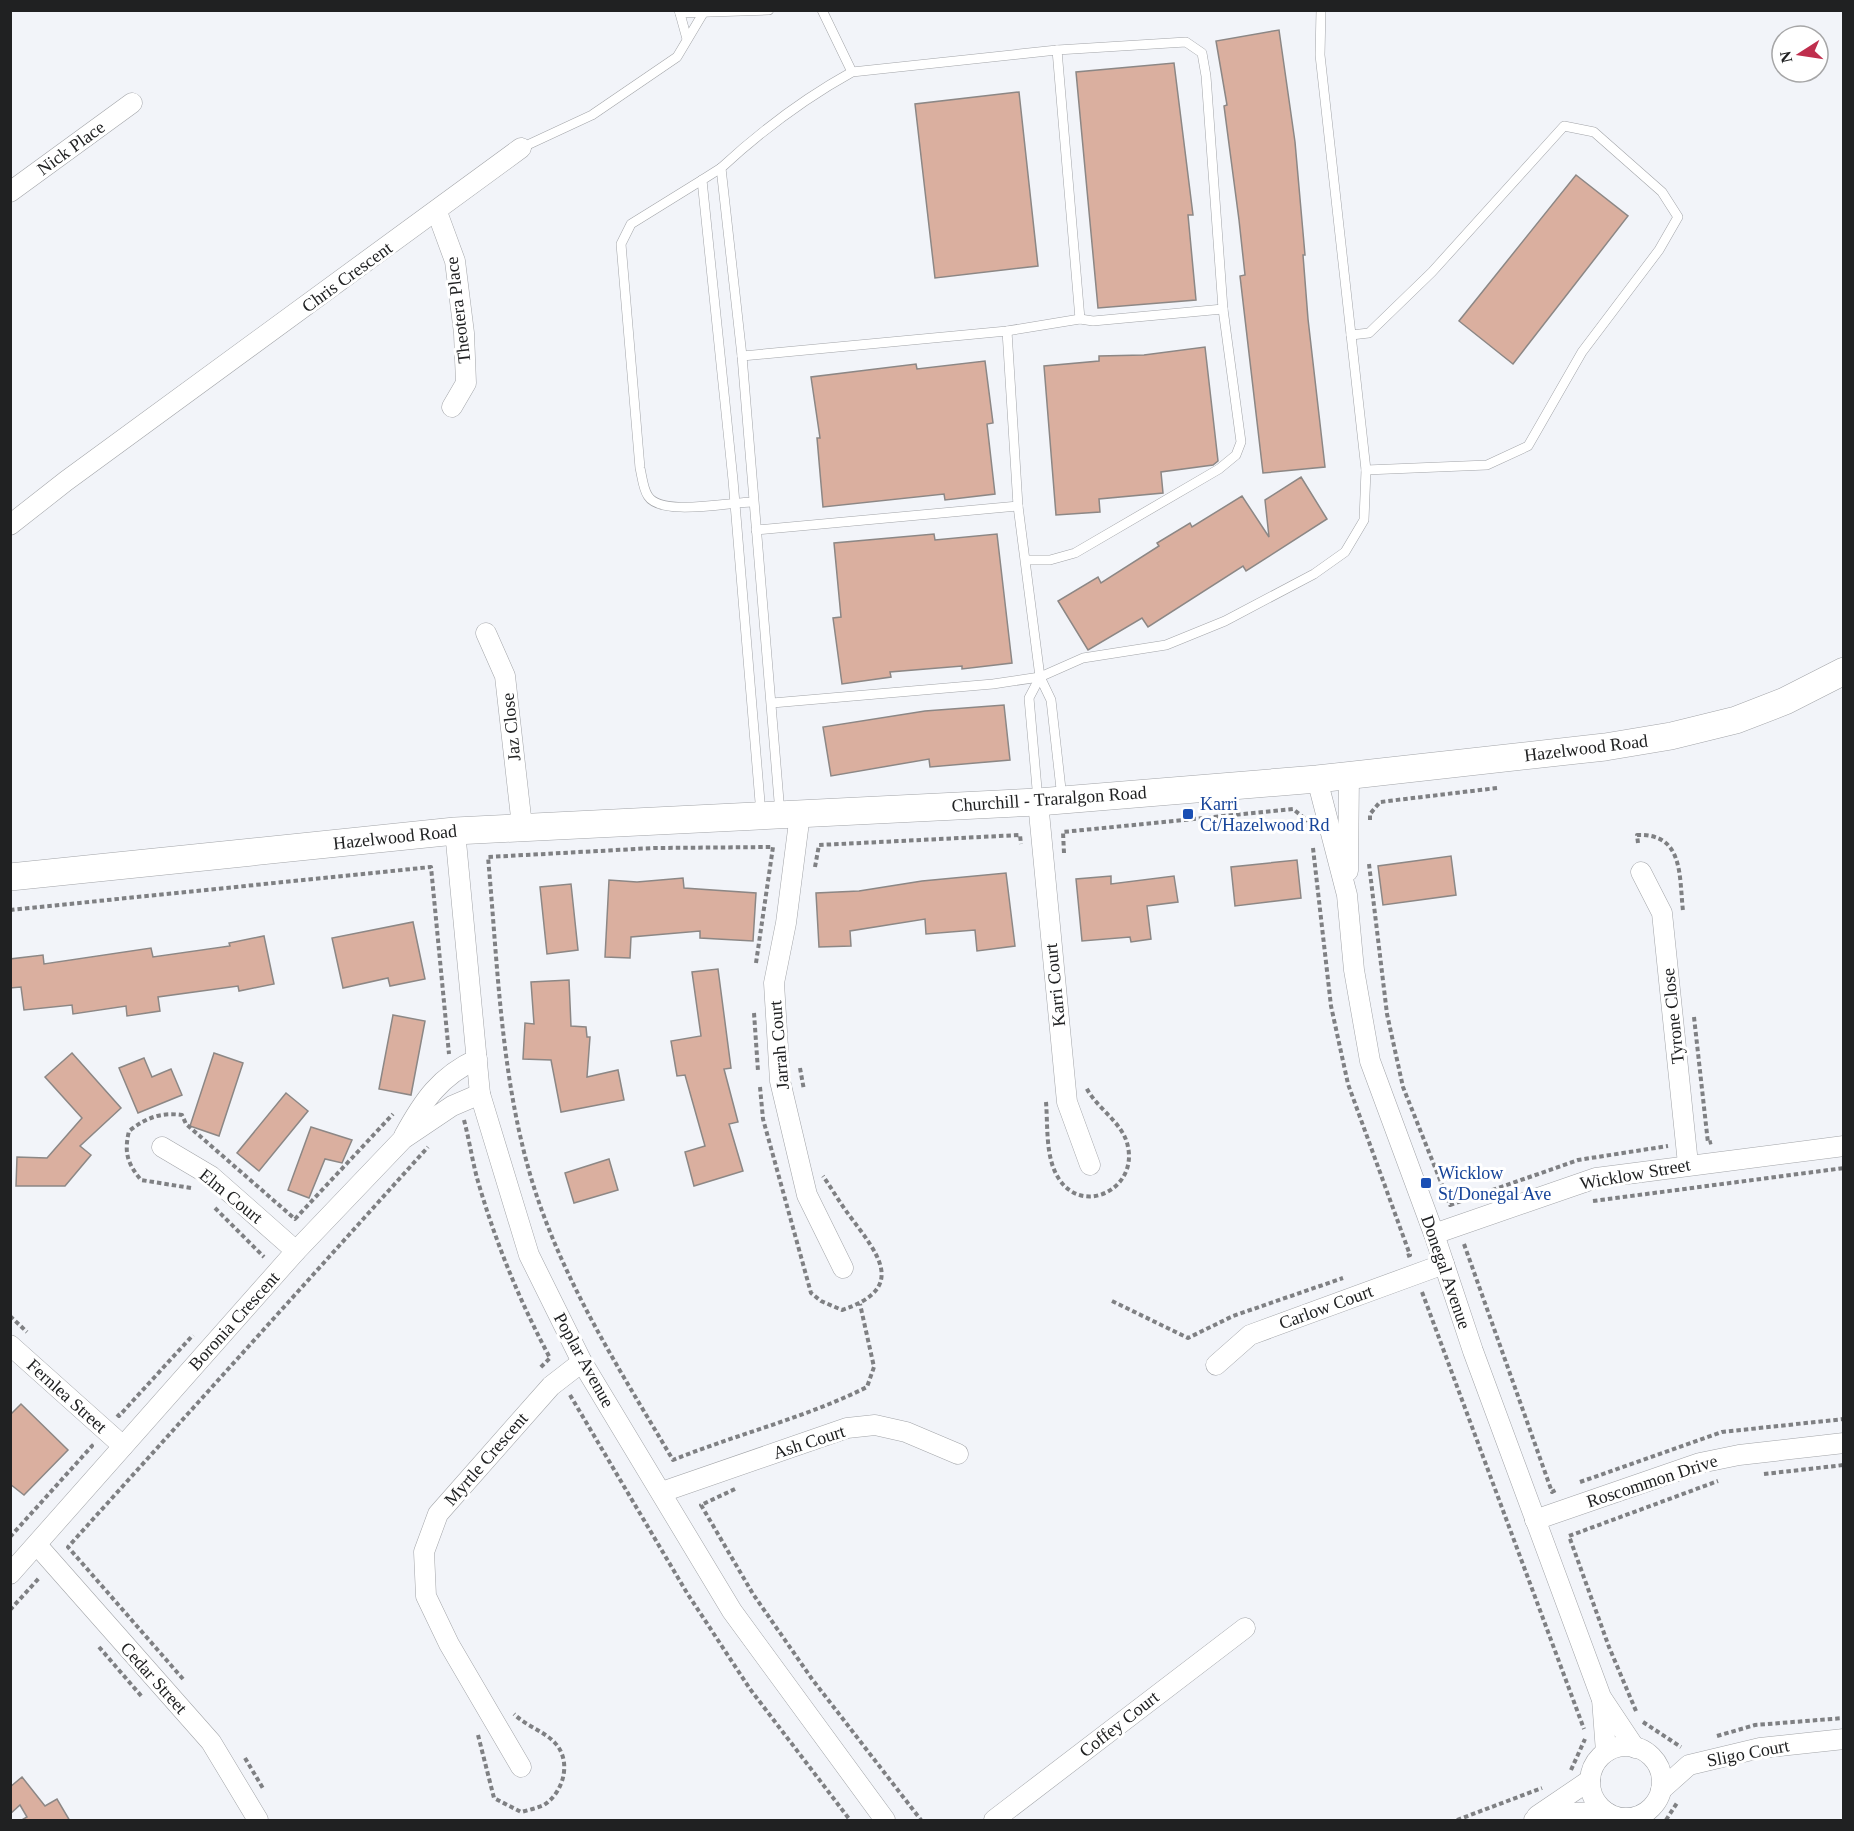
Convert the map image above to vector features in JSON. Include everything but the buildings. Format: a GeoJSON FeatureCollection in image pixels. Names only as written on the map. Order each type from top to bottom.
{"type":"FeatureCollection","features":[{"type":"Feature","properties":{"kind":"main road","name":"Hazelwood Road"},"geometry":{"type":"LineString","coordinates":[[1317,778],[1605,747],[1671,736],[1736,720],[1785,700],[1844,671]]}},
{"type":"Feature","properties":{"kind":"main road","name":"Churchill - Traralgon Road"},"geometry":{"type":"LineString","coordinates":[[780,814],[1050,800],[1317,778]]}},
{"type":"Feature","properties":{"kind":"main road","name":"Hazelwood Road"},"geometry":{"type":"LineString","coordinates":[[10,877],[455,831],[780,814]]}},
{"type":"Feature","properties":{"kind":"street","name":"Nick Place"},"geometry":{"type":"LineString","coordinates":[[10,192],[132,103]]}},
{"type":"Feature","properties":{"kind":"street","name":"Chris Crescent"},"geometry":{"type":"LineString","coordinates":[[10,525],[66,481],[437,212],[521,148]]}},
{"type":"Feature","properties":{"kind":"street","name":"Theotera Place"},"geometry":{"type":"LineString","coordinates":[[437,212],[455,261],[464,333],[466,383],[452,407]]}},
{"type":"Feature","properties":{"kind":"street","name":"Jaz Close"},"geometry":{"type":"LineString","coordinates":[[486,633],[505,676],[522,826]]}},
{"type":"Feature","properties":{"kind":"street"},"geometry":{"type":"LineString","coordinates":[[1347,895],[1349,775]]}},
{"type":"Feature","properties":{"kind":"street","name":"Donegal Avenue"},"geometry":{"type":"LineString","coordinates":[[1317,778],[1347,895],[1354,970],[1370,1061],[1601,1697],[1635,1748]]}},
{"type":"Feature","properties":{"kind":"street","name":"Karri Court"},"geometry":{"type":"LineString","coordinates":[[1050,800],[1067,1102],[1090,1165]]}},
{"type":"Feature","properties":{"kind":"street","name":"Jarrah Court"},"geometry":{"type":"LineString","coordinates":[[780,814],[786,923],[774,983],[780,1081],[807,1195],[843,1268]]}},
{"type":"Feature","properties":{"kind":"street","name":"Poplar Avenue"},"geometry":{"type":"LineString","coordinates":[[455,831],[480,1094],[529,1255],[582,1362],[732,1611],[885,1821]]}},
{"type":"Feature","properties":{"kind":"street","name":"Tyrone Close"},"geometry":{"type":"LineString","coordinates":[[1641,872],[1662,913],[1688,1164]]}},
{"type":"Feature","properties":{"kind":"street"},"geometry":{"type":"LineString","coordinates":[[403,1139],[417,1112],[437,1086],[454,1070],[477,1059]]}},
{"type":"Feature","properties":{"kind":"street","name":"Boronia Crescent"},"geometry":{"type":"LineString","coordinates":[[10,1574],[296,1251],[403,1139],[452,1106],[480,1094]]}},
{"type":"Feature","properties":{"kind":"street","name":"Wicklow Street"},"geometry":{"type":"LineString","coordinates":[[1434,1234],[1596,1178],[1688,1164],[1844,1146]]}},
{"type":"Feature","properties":{"kind":"street","name":"Elm Court"},"geometry":{"type":"LineString","coordinates":[[162,1147],[211,1176],[296,1251]]}},
{"type":"Feature","properties":{"kind":"street","name":"Carlow Court"},"geometry":{"type":"LineString","coordinates":[[1216,1365],[1250,1335],[1444,1264]]}},
{"type":"Feature","properties":{"kind":"street","name":"Fernlea Street"},"geometry":{"type":"LineString","coordinates":[[10,1346],[123,1446]]}},
{"type":"Feature","properties":{"kind":"street","name":"Myrtle Crescent"},"geometry":{"type":"LineString","coordinates":[[521,1767],[449,1644],[426,1596],[424,1551],[438,1514],[550,1386],[582,1362]]}},
{"type":"Feature","properties":{"kind":"street","name":"Ash Court"},"geometry":{"type":"LineString","coordinates":[[662,1492],[847,1428],[875,1425],[906,1432],[958,1454]]}},
{"type":"Feature","properties":{"kind":"street","name":"Roscommon Drive"},"geometry":{"type":"LineString","coordinates":[[1535,1520],[1700,1463],[1739,1455],[1844,1443]]}},
{"type":"Feature","properties":{"kind":"street","name":"Cedar Street"},"geometry":{"type":"LineString","coordinates":[[37,1545],[211,1742],[258,1821]]}},
{"type":"Feature","properties":{"kind":"street","name":"Coffey Court"},"geometry":{"type":"LineString","coordinates":[[994,1821],[1245,1628]]}},
{"type":"Feature","properties":{"kind":"street"},"geometry":{"type":"LineString","coordinates":[[1601,1697],[1606,1752]]}},
{"type":"Feature","properties":{"kind":"street","name":"Sligo Court"},"geometry":{"type":"LineString","coordinates":[[1661,1790],[1689,1765],[1760,1748],[1844,1739]]}},
{"type":"Feature","properties":{"kind":"street"},"geometry":{"type":"LineString","coordinates":[[1614,1817],[1596,1804],[1591,1793],[1590,1780],[1597,1760],[1606,1752],[1615,1748],[1635,1748],[1653,1759],[1689,1765]]}},
{"type":"Feature","properties":{"kind":"street"},"geometry":{"type":"LineString","coordinates":[[1532,1821],[1569,1813],[1628,1819],[1648,1815],[1661,1790],[1662,1779],[1653,1759]]}},
{"type":"Feature","properties":{"kind":"street"},"geometry":{"type":"LineString","coordinates":[[1532,1821],[1590,1780]]}},
{"type":"Feature","properties":{"kind":"lane"},"geometry":{"type":"LineString","coordinates":[[687,39],[680,12],[769,10]]}},
{"type":"Feature","properties":{"kind":"lane"},"geometry":{"type":"LineString","coordinates":[[822,10],[852,72]]}},
{"type":"Feature","properties":{"kind":"lane"},"geometry":{"type":"LineString","coordinates":[[772,703],[993,684],[1041,677],[1083,658],[1166,645],[1225,621],[1314,574],[1345,552],[1365,520],[1366,470],[1320,56],[1321,10]]}},
{"type":"Feature","properties":{"kind":"lane","name":"Chris Crescent"},"geometry":{"type":"LineString","coordinates":[[521,148],[591,115],[620,98],[677,57],[706,12]]}},
{"type":"Feature","properties":{"kind":"lane"},"geometry":{"type":"LineString","coordinates":[[753,502],[676,508],[658,504],[648,496],[640,468],[621,244],[631,224],[721,168],[745,146],[825,87],[852,72],[1057,50],[1163,41],[1186,42],[1202,53],[1218,210],[1223,309],[1241,442],[1236,455],[1219,469],[1075,553],[1050,560],[1026,560]]}},
{"type":"Feature","properties":{"kind":"lane"},"geometry":{"type":"LineString","coordinates":[[1057,50],[1080,319]]}},
{"type":"Feature","properties":{"kind":"lane"},"geometry":{"type":"LineString","coordinates":[[1351,335],[1369,333],[1432,272],[1564,126],[1594,132],[1662,192],[1678,217],[1659,250],[1582,352],[1528,447],[1487,465],[1366,470]]}},
{"type":"Feature","properties":{"kind":"lane"},"geometry":{"type":"LineString","coordinates":[[721,168],[742,356],[780,814]]}},
{"type":"Feature","properties":{"kind":"lane"},"geometry":{"type":"LineString","coordinates":[[702,180],[738,543],[780,814]]}},
{"type":"Feature","properties":{"kind":"lane"},"geometry":{"type":"LineString","coordinates":[[742,356],[1007,331],[1080,319],[1094,321],[1223,309]]}},
{"type":"Feature","properties":{"kind":"lane"},"geometry":{"type":"LineString","coordinates":[[1007,331],[1018,506],[1041,677],[1051,700],[1050,800]]}},
{"type":"Feature","properties":{"kind":"lane"},"geometry":{"type":"LineString","coordinates":[[733,480],[751,479]]}},
{"type":"Feature","properties":{"kind":"lane"},"geometry":{"type":"LineString","coordinates":[[756,530],[1018,506]]}},
{"type":"Feature","properties":{"kind":"lane"},"geometry":{"type":"LineString","coordinates":[[738,543],[757,540]]}},
{"type":"Feature","properties":{"kind":"lane"},"geometry":{"type":"LineString","coordinates":[[1041,677],[1029,698],[1050,800]]}},
{"type":"Feature","properties":{"kind":"path"},"geometry":{"type":"LineString","coordinates":[[1369,829],[1370,814],[1380,802],[1497,788]]}},
{"type":"Feature","properties":{"kind":"path"},"geometry":{"type":"LineString","coordinates":[[1065,862],[1063,832],[1293,809],[1311,823]]}},
{"type":"Feature","properties":{"kind":"path"},"geometry":{"type":"LineString","coordinates":[[1638,843],[1637,834],[1646,834],[1656,837],[1673,848],[1677,857],[1683,917]]}},
{"type":"Feature","properties":{"kind":"path"},"geometry":{"type":"LineString","coordinates":[[812,879],[819,845],[1020,835],[1021,847]]}},
{"type":"Feature","properties":{"kind":"path"},"geometry":{"type":"LineString","coordinates":[[1313,846],[1331,1006],[1348,1084],[1410,1255],[1399,1259]]}},
{"type":"Feature","properties":{"kind":"path"},"geometry":{"type":"LineString","coordinates":[[755,973],[774,847],[654,848],[488,857],[502,1040],[528,1166],[545,1218],[569,1277],[673,1460],[722,1440],[830,1406],[867,1387],[874,1367],[860,1304]]}},
{"type":"Feature","properties":{"kind":"path"},"geometry":{"type":"LineString","coordinates":[[1368,853],[1387,1014],[1403,1087],[1450,1205],[1578,1160],[1672,1146]]}},
{"type":"Feature","properties":{"kind":"path"},"geometry":{"type":"LineString","coordinates":[[10,910],[431,867],[450,1053],[442,1062]]}},
{"type":"Feature","properties":{"kind":"path"},"geometry":{"type":"LineString","coordinates":[[754,1007],[758,1073]]}},
{"type":"Feature","properties":{"kind":"path"},"geometry":{"type":"LineString","coordinates":[[1694,1012],[1708,1143],[1719,1141]]}},
{"type":"Feature","properties":{"kind":"path"},"geometry":{"type":"LineString","coordinates":[[800,1066],[806,1100]]}},
{"type":"Feature","properties":{"kind":"path"},"geometry":{"type":"LineString","coordinates":[[1045,1101],[1051,1158],[1059,1178],[1073,1194],[1090,1198],[1109,1193],[1122,1182],[1127,1169],[1128,1147],[1117,1126],[1087,1089],[1085,1079]]}},
{"type":"Feature","properties":{"kind":"path"},"geometry":{"type":"LineString","coordinates":[[760,1084],[763,1119],[812,1293],[820,1301],[842,1310],[860,1304],[878,1288],[882,1267],[870,1240],[822,1175],[820,1164]]}},
{"type":"Feature","properties":{"kind":"path"},"geometry":{"type":"LineString","coordinates":[[195,1189],[141,1180],[129,1165],[126,1156],[129,1131],[148,1118],[161,1115],[182,1115],[186,1124],[295,1219],[401,1106]]}},
{"type":"Feature","properties":{"kind":"path"},"geometry":{"type":"LineString","coordinates":[[457,1117],[464,1120],[477,1177],[500,1249],[520,1300],[550,1358],[535,1374]]}},
{"type":"Feature","properties":{"kind":"path"},"geometry":{"type":"LineString","coordinates":[[189,1686],[159,1648],[68,1547],[433,1141]]}},
{"type":"Feature","properties":{"kind":"path"},"geometry":{"type":"LineString","coordinates":[[1590,1201],[1844,1168]]}},
{"type":"Feature","properties":{"kind":"path"},"geometry":{"type":"LineString","coordinates":[[211,1204],[265,1256],[258,1264]]}},
{"type":"Feature","properties":{"kind":"path"},"geometry":{"type":"LineString","coordinates":[[1474,1241],[1463,1244],[1552,1492],[1563,1488]]}},
{"type":"Feature","properties":{"kind":"path"},"geometry":{"type":"LineString","coordinates":[[1112,1301],[1188,1338],[1233,1316],[1355,1274]]}},
{"type":"Feature","properties":{"kind":"path"},"geometry":{"type":"LineString","coordinates":[[1422,1291],[1587,1736],[1569,1775]]}},
{"type":"Feature","properties":{"kind":"path"},"geometry":{"type":"LineString","coordinates":[[10,1316],[36,1339]]}},
{"type":"Feature","properties":{"kind":"path"},"geometry":{"type":"LineString","coordinates":[[111,1409],[119,1416],[196,1332]]}},
{"type":"Feature","properties":{"kind":"path"},"geometry":{"type":"LineString","coordinates":[[563,1402],[570,1394],[687,1593],[750,1689],[850,1821]]}},
{"type":"Feature","properties":{"kind":"path"},"geometry":{"type":"LineString","coordinates":[[1573,1484],[1722,1432],[1844,1419]]}},
{"type":"Feature","properties":{"kind":"path"},"geometry":{"type":"LineString","coordinates":[[10,1538],[92,1446],[84,1439]]}},
{"type":"Feature","properties":{"kind":"path"},"geometry":{"type":"LineString","coordinates":[[1755,1475],[1844,1465]]}},
{"type":"Feature","properties":{"kind":"path"},"geometry":{"type":"LineString","coordinates":[[1690,1744],[1680,1748],[1640,1721],[1609,1647],[1569,1536],[1725,1479]]}},
{"type":"Feature","properties":{"kind":"path"},"geometry":{"type":"LineString","coordinates":[[741,1487],[700,1505],[753,1594],[812,1679],[921,1821]]}},
{"type":"Feature","properties":{"kind":"path"},"geometry":{"type":"LineString","coordinates":[[10,1610],[40,1577],[47,1586]]}},
{"type":"Feature","properties":{"kind":"path"},"geometry":{"type":"LineString","coordinates":[[98,1646],[151,1706]]}},
{"type":"Feature","properties":{"kind":"path"},"geometry":{"type":"LineString","coordinates":[[475,1729],[494,1798],[521,1812],[543,1805],[551,1798],[564,1776],[562,1754],[556,1744],[513,1713]]}},
{"type":"Feature","properties":{"kind":"path"},"geometry":{"type":"LineString","coordinates":[[1712,1738],[1755,1725],[1844,1718]]}},
{"type":"Feature","properties":{"kind":"path"},"geometry":{"type":"LineString","coordinates":[[241,1751],[259,1778],[268,1799]]}},
{"type":"Feature","properties":{"kind":"path"},"geometry":{"type":"LineString","coordinates":[[1457,1821],[1548,1785]]}},
{"type":"Feature","properties":{"kind":"path"},"geometry":{"type":"LineString","coordinates":[[1666,1821],[1682,1795]]}},
{"type":"Feature","properties":{"kind":"place","name":"Karri Ct/Hazelwood Rd"},"geometry":{"type":"Point","coordinates":[1188,814]}},
{"type":"Feature","properties":{"kind":"place","name":"Wicklow St/Donegal Ave"},"geometry":{"type":"Point","coordinates":[1426,1183]}}]}
